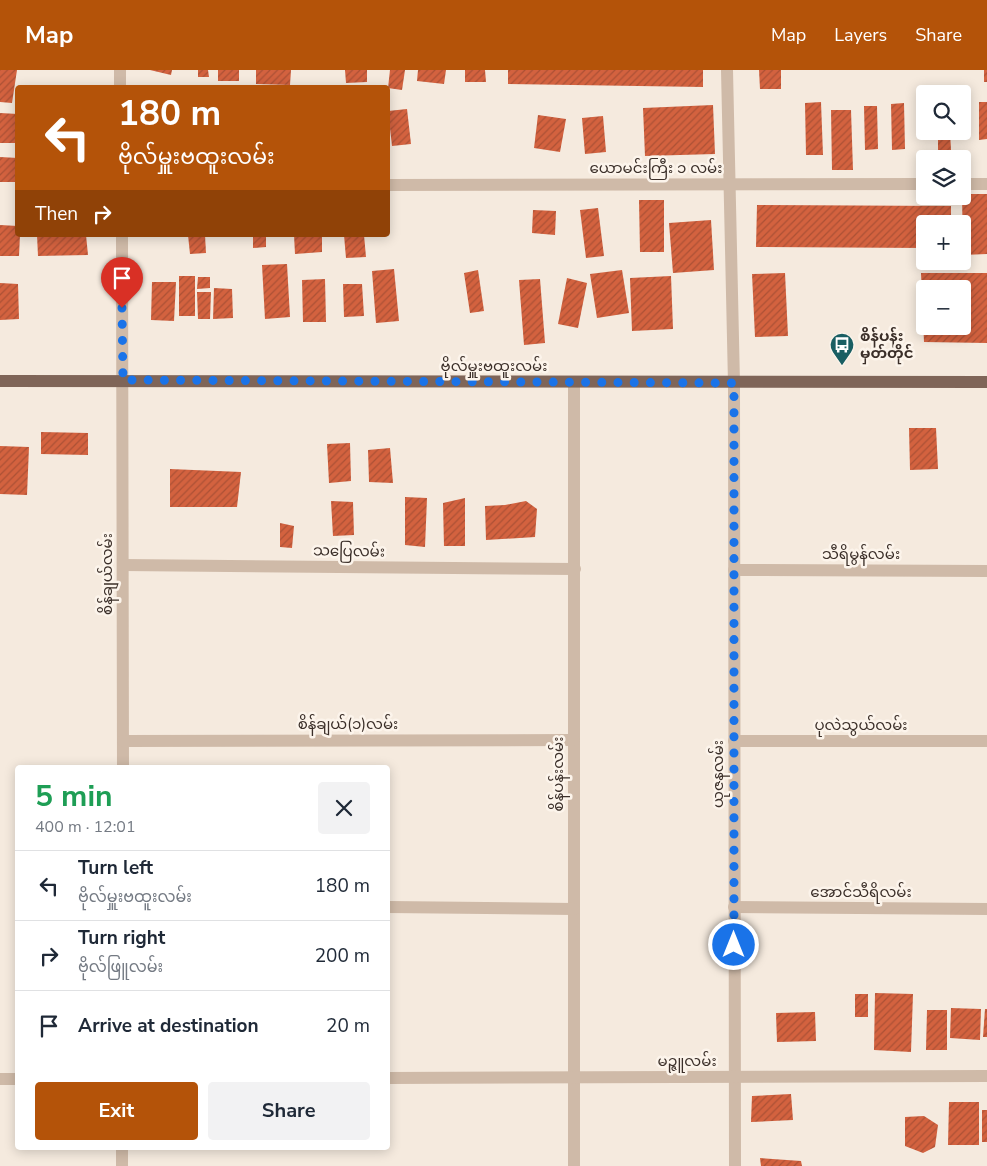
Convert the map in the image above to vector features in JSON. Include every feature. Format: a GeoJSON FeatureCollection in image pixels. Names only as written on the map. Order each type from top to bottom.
{"type":"FeatureCollection","features":[{"type":"Feature","properties":{"kind":"main road","name":"ဗိုလ်မှူးဗထူးလမ်း"},"geometry":{"type":"LineString","coordinates":[[0,381],[987,382]]}},
{"type":"Feature","properties":{"kind":"street"},"geometry":{"type":"LineString","coordinates":[[120,70],[120,85]]}},
{"type":"Feature","properties":{"kind":"street","name":"ယုဇနလမ်း"},"geometry":{"type":"LineString","coordinates":[[727,70],[734,383],[735,1166]]}},
{"type":"Feature","properties":{"kind":"street","name":"ယောမင်းကြီး ၁ လမ်း"},"geometry":{"type":"LineString","coordinates":[[390,185],[916,184]]}},
{"type":"Feature","properties":{"kind":"street"},"geometry":{"type":"LineString","coordinates":[[971,184],[987,184]]}},
{"type":"Feature","properties":{"kind":"street","name":"စိန်ချယ်လမ်း"},"geometry":{"type":"LineString","coordinates":[[122,237],[123,765]]}},
{"type":"Feature","properties":{"kind":"street","name":"စိန်ပန်းလမ်း"},"geometry":{"type":"LineString","coordinates":[[574,382],[574,1166]]}},
{"type":"Feature","properties":{"kind":"street","name":"သပြေလမ်း"},"geometry":{"type":"LineString","coordinates":[[123,565],[574,569]]}},
{"type":"Feature","properties":{"kind":"street","name":"သီရိမွန်လမ်း"},"geometry":{"type":"LineString","coordinates":[[734,570],[987,570]]}},
{"type":"Feature","properties":{"kind":"street","name":"စိန်ချယ်(၁)လမ်း"},"geometry":{"type":"LineString","coordinates":[[123,742],[574,740]]}},
{"type":"Feature","properties":{"kind":"street","name":"ပုလဲသွယ်လမ်း"},"geometry":{"type":"LineString","coordinates":[[734,741],[987,741]]}},
{"type":"Feature","properties":{"kind":"street"},"geometry":{"type":"LineString","coordinates":[[390,907],[574,909]]}},
{"type":"Feature","properties":{"kind":"street","name":"အောင်သီရိလမ်း"},"geometry":{"type":"LineString","coordinates":[[734,907],[987,909]]}},
{"type":"Feature","properties":{"kind":"street","name":"မဉ္ဇူလမ်း"},"geometry":{"type":"LineString","coordinates":[[390,1078],[987,1076]]}},
{"type":"Feature","properties":{"kind":"street"},"geometry":{"type":"LineString","coordinates":[[0,1079],[15,1079]]}},
{"type":"Feature","properties":{"kind":"street"},"geometry":{"type":"LineString","coordinates":[[122,1150],[122,1166]]}},
{"type":"Feature","properties":{"kind":"building"},"geometry":{"type":"Polygon","coordinates":[[[0,70],[17,70],[12,103],[0,102],[0,70]]]}},
{"type":"Feature","properties":{"kind":"building"},"geometry":{"type":"Polygon","coordinates":[[[150,70],[172,70],[171,75],[150,70]]]}},
{"type":"Feature","properties":{"kind":"building"},"geometry":{"type":"Polygon","coordinates":[[[198,70],[208,70],[209,77],[198,77],[198,70]]]}},
{"type":"Feature","properties":{"kind":"building"},"geometry":{"type":"Polygon","coordinates":[[[218,70],[239,70],[239,81],[218,81],[218,70]]]}},
{"type":"Feature","properties":{"kind":"building"},"geometry":{"type":"Polygon","coordinates":[[[256,70],[291,70],[290,85],[256,84],[256,70]]]}},
{"type":"Feature","properties":{"kind":"building"},"geometry":{"type":"Polygon","coordinates":[[[345,70],[367,70],[367,82],[346,83],[345,70]]]}},
{"type":"Feature","properties":{"kind":"building"},"geometry":{"type":"Polygon","coordinates":[[[390,70],[405,70],[402,90],[390,88],[388,85],[390,70]]]}},
{"type":"Feature","properties":{"kind":"building"},"geometry":{"type":"Polygon","coordinates":[[[418,70],[446,70],[444,84],[417,81],[418,70]]]}},
{"type":"Feature","properties":{"kind":"building"},"geometry":{"type":"Polygon","coordinates":[[[465,70],[485,70],[486,82],[465,82],[465,70]]]}},
{"type":"Feature","properties":{"kind":"building"},"geometry":{"type":"Polygon","coordinates":[[[508,70],[703,70],[703,87],[508,84],[508,70]]]}},
{"type":"Feature","properties":{"kind":"building"},"geometry":{"type":"Polygon","coordinates":[[[759,70],[781,70],[781,89],[760,89],[759,70]]]}},
{"type":"Feature","properties":{"kind":"building"},"geometry":{"type":"Polygon","coordinates":[[[984,70],[987,70],[987,82],[984,82],[984,70]]]}},
{"type":"Feature","properties":{"kind":"building"},"geometry":{"type":"Polygon","coordinates":[[[821,102],[823,155],[806,155],[805,103],[821,102]]]}},
{"type":"Feature","properties":{"kind":"building"},"geometry":{"type":"Polygon","coordinates":[[[979,102],[987,102],[987,139],[979,140],[979,102]]]}},
{"type":"Feature","properties":{"kind":"building"},"geometry":{"type":"Polygon","coordinates":[[[904,103],[905,149],[892,150],[891,104],[904,103]]]}},
{"type":"Feature","properties":{"kind":"building"},"geometry":{"type":"Polygon","coordinates":[[[713,105],[715,154],[645,156],[643,108],[713,105]]]}},
{"type":"Feature","properties":{"kind":"building"},"geometry":{"type":"Polygon","coordinates":[[[864,106],[877,106],[878,149],[865,150],[864,106]]]}},
{"type":"Feature","properties":{"kind":"building"},"geometry":{"type":"Polygon","coordinates":[[[407,109],[411,144],[392,146],[390,111],[407,109]]]}},
{"type":"Feature","properties":{"kind":"building"},"geometry":{"type":"Polygon","coordinates":[[[831,110],[851,110],[853,170],[832,170],[831,110]]]}},
{"type":"Feature","properties":{"kind":"building"},"geometry":{"type":"Polygon","coordinates":[[[0,113],[15,114],[15,143],[0,143],[0,113]]]}},
{"type":"Feature","properties":{"kind":"building"},"geometry":{"type":"Polygon","coordinates":[[[538,115],[566,119],[560,152],[534,148],[538,115]]]}},
{"type":"Feature","properties":{"kind":"building"},"geometry":{"type":"Polygon","coordinates":[[[603,116],[606,152],[585,154],[582,118],[603,116]]]}},
{"type":"Feature","properties":{"kind":"building"},"geometry":{"type":"Polygon","coordinates":[[[938,140],[950,140],[951,150],[938,150],[938,140]]]}},
{"type":"Feature","properties":{"kind":"building"},"geometry":{"type":"Polygon","coordinates":[[[0,157],[15,158],[15,182],[0,182],[0,157]]]}},
{"type":"Feature","properties":{"kind":"building"},"geometry":{"type":"Polygon","coordinates":[[[971,194],[987,194],[987,254],[971,255],[971,215],[962,215],[962,205],[971,205],[971,194]]]}},
{"type":"Feature","properties":{"kind":"building"},"geometry":{"type":"Polygon","coordinates":[[[639,200],[664,200],[664,252],[640,252],[639,200]]]}},
{"type":"Feature","properties":{"kind":"building"},"geometry":{"type":"Polygon","coordinates":[[[757,205],[951,206],[951,215],[916,215],[916,248],[756,247],[757,205]]]}},
{"type":"Feature","properties":{"kind":"building"},"geometry":{"type":"Polygon","coordinates":[[[598,208],[604,256],[586,258],[580,210],[598,208]]]}},
{"type":"Feature","properties":{"kind":"building"},"geometry":{"type":"Polygon","coordinates":[[[533,210],[556,211],[555,235],[532,233],[533,210]]]}},
{"type":"Feature","properties":{"kind":"building"},"geometry":{"type":"Polygon","coordinates":[[[711,220],[714,270],[673,273],[669,223],[711,220]]]}},
{"type":"Feature","properties":{"kind":"building"},"geometry":{"type":"Polygon","coordinates":[[[0,225],[15,226],[15,237],[20,237],[19,256],[0,256],[0,225]]]}},
{"type":"Feature","properties":{"kind":"building"},"geometry":{"type":"Polygon","coordinates":[[[37,237],[86,237],[88,255],[38,256],[37,237]]]}},
{"type":"Feature","properties":{"kind":"building"},"geometry":{"type":"Polygon","coordinates":[[[188,237],[205,237],[206,253],[190,254],[188,237]]]}},
{"type":"Feature","properties":{"kind":"building"},"geometry":{"type":"Polygon","coordinates":[[[253,237],[266,237],[266,247],[253,248],[253,237]]]}},
{"type":"Feature","properties":{"kind":"building"},"geometry":{"type":"Polygon","coordinates":[[[294,237],[322,237],[322,252],[295,254],[294,237]]]}},
{"type":"Feature","properties":{"kind":"building"},"geometry":{"type":"Polygon","coordinates":[[[344,237],[364,237],[366,257],[346,258],[344,237]]]}},
{"type":"Feature","properties":{"kind":"building"},"geometry":{"type":"Polygon","coordinates":[[[287,264],[290,317],[265,319],[262,265],[287,264]]]}},
{"type":"Feature","properties":{"kind":"building"},"geometry":{"type":"Polygon","coordinates":[[[394,269],[399,321],[376,323],[372,271],[394,269]]]}},
{"type":"Feature","properties":{"kind":"building"},"geometry":{"type":"Polygon","coordinates":[[[478,270],[484,311],[470,313],[464,273],[478,270]]]}},
{"type":"Feature","properties":{"kind":"building"},"geometry":{"type":"Polygon","coordinates":[[[622,270],[629,313],[597,318],[590,274],[622,270]]]}},
{"type":"Feature","properties":{"kind":"building"},"geometry":{"type":"Polygon","coordinates":[[[785,273],[788,336],[755,337],[752,274],[785,273]]]}},
{"type":"Feature","properties":{"kind":"building"},"geometry":{"type":"Polygon","coordinates":[[[921,273],[987,273],[987,343],[924,342],[924,335],[971,335],[971,280],[921,280],[921,273]]]}},
{"type":"Feature","properties":{"kind":"building"},"geometry":{"type":"Polygon","coordinates":[[[179,276],[195,276],[195,316],[179,316],[179,276]]]}},
{"type":"Feature","properties":{"kind":"building"},"geometry":{"type":"Polygon","coordinates":[[[671,276],[673,329],[632,331],[630,278],[671,276]]]}},
{"type":"Feature","properties":{"kind":"building"},"geometry":{"type":"Polygon","coordinates":[[[198,277],[210,277],[210,288],[197,289],[198,277]]]}},
{"type":"Feature","properties":{"kind":"building"},"geometry":{"type":"Polygon","coordinates":[[[567,278],[587,283],[578,328],[558,324],[567,278]]]}},
{"type":"Feature","properties":{"kind":"building"},"geometry":{"type":"Polygon","coordinates":[[[325,279],[326,322],[303,322],[302,280],[325,279]]]}},
{"type":"Feature","properties":{"kind":"building"},"geometry":{"type":"Polygon","coordinates":[[[540,279],[545,343],[524,345],[519,280],[540,279]]]}},
{"type":"Feature","properties":{"kind":"building"},"geometry":{"type":"Polygon","coordinates":[[[152,282],[176,282],[174,321],[151,320],[152,282]]]}},
{"type":"Feature","properties":{"kind":"building"},"geometry":{"type":"Polygon","coordinates":[[[0,283],[18,284],[19,319],[0,320],[0,283]]]}},
{"type":"Feature","properties":{"kind":"building"},"geometry":{"type":"Polygon","coordinates":[[[343,284],[362,284],[364,316],[344,317],[343,284]]]}},
{"type":"Feature","properties":{"kind":"building"},"geometry":{"type":"Polygon","coordinates":[[[214,288],[232,289],[233,318],[213,319],[214,288]]]}},
{"type":"Feature","properties":{"kind":"building"},"geometry":{"type":"Polygon","coordinates":[[[197,292],[211,292],[210,319],[198,319],[197,292]]]}},
{"type":"Feature","properties":{"kind":"building"},"geometry":{"type":"Polygon","coordinates":[[[909,428],[936,428],[938,469],[910,470],[909,428]]]}},
{"type":"Feature","properties":{"kind":"building"},"geometry":{"type":"Polygon","coordinates":[[[41,432],[88,433],[88,455],[41,454],[41,432]]]}},
{"type":"Feature","properties":{"kind":"building"},"geometry":{"type":"Polygon","coordinates":[[[350,443],[351,481],[329,483],[327,444],[350,443]]]}},
{"type":"Feature","properties":{"kind":"building"},"geometry":{"type":"Polygon","coordinates":[[[0,446],[29,447],[27,495],[0,494],[0,446]]]}},
{"type":"Feature","properties":{"kind":"building"},"geometry":{"type":"Polygon","coordinates":[[[390,448],[393,483],[369,482],[368,450],[390,448]]]}},
{"type":"Feature","properties":{"kind":"building"},"geometry":{"type":"Polygon","coordinates":[[[170,469],[241,472],[237,507],[170,507],[170,469]]]}},
{"type":"Feature","properties":{"kind":"building"},"geometry":{"type":"Polygon","coordinates":[[[405,497],[427,498],[425,547],[405,545],[405,497]]]}},
{"type":"Feature","properties":{"kind":"building"},"geometry":{"type":"Polygon","coordinates":[[[465,498],[465,546],[444,546],[443,503],[465,498]]]}},
{"type":"Feature","properties":{"kind":"building"},"geometry":{"type":"Polygon","coordinates":[[[331,501],[353,502],[354,535],[333,536],[331,501]]]}},
{"type":"Feature","properties":{"kind":"building"},"geometry":{"type":"Polygon","coordinates":[[[526,501],[537,509],[535,537],[486,540],[485,506],[526,501]]]}},
{"type":"Feature","properties":{"kind":"building"},"geometry":{"type":"Polygon","coordinates":[[[280,523],[294,526],[292,548],[280,547],[280,523]]]}},
{"type":"Feature","properties":{"kind":"building"},"geometry":{"type":"Polygon","coordinates":[[[875,993],[913,994],[911,1052],[874,1050],[875,993]]]}},
{"type":"Feature","properties":{"kind":"building"},"geometry":{"type":"Polygon","coordinates":[[[855,994],[868,994],[868,1017],[855,1017],[855,994]]]}},
{"type":"Feature","properties":{"kind":"building"},"geometry":{"type":"Polygon","coordinates":[[[951,1008],[981,1009],[980,1040],[950,1038],[951,1008]]]}},
{"type":"Feature","properties":{"kind":"building"},"geometry":{"type":"Polygon","coordinates":[[[985,1009],[987,1009],[987,1037],[983,1037],[985,1009]]]}},
{"type":"Feature","properties":{"kind":"building"},"geometry":{"type":"Polygon","coordinates":[[[927,1010],[947,1010],[947,1050],[926,1050],[927,1010]]]}},
{"type":"Feature","properties":{"kind":"building"},"geometry":{"type":"Polygon","coordinates":[[[815,1012],[816,1041],[777,1042],[776,1013],[815,1012]]]}},
{"type":"Feature","properties":{"kind":"building"},"geometry":{"type":"Polygon","coordinates":[[[791,1094],[793,1120],[751,1122],[752,1096],[791,1094]]]}},
{"type":"Feature","properties":{"kind":"building"},"geometry":{"type":"Polygon","coordinates":[[[949,1102],[979,1102],[979,1145],[948,1145],[949,1102]]]}},
{"type":"Feature","properties":{"kind":"building"},"geometry":{"type":"Polygon","coordinates":[[[982,1110],[987,1110],[987,1142],[982,1142],[982,1110]]]}},
{"type":"Feature","properties":{"kind":"building"},"geometry":{"type":"Polygon","coordinates":[[[924,1116],[938,1125],[935,1147],[923,1153],[905,1146],[905,1117],[924,1116]]]}},
{"type":"Feature","properties":{"kind":"building"},"geometry":{"type":"Polygon","coordinates":[[[760,1158],[801,1161],[802,1166],[761,1166],[760,1158]]]}},
{"type":"Feature","properties":{"kind":"place","name":"စိန်ပန်း မှတ်တိုင်"},"geometry":{"type":"Point","coordinates":[842,366]}},
{"type":"Feature","properties":{"kind":"route"},"geometry":{"type":"LineString","coordinates":[[122,308],[123,380],[734,383],[734,945]]}}]}
